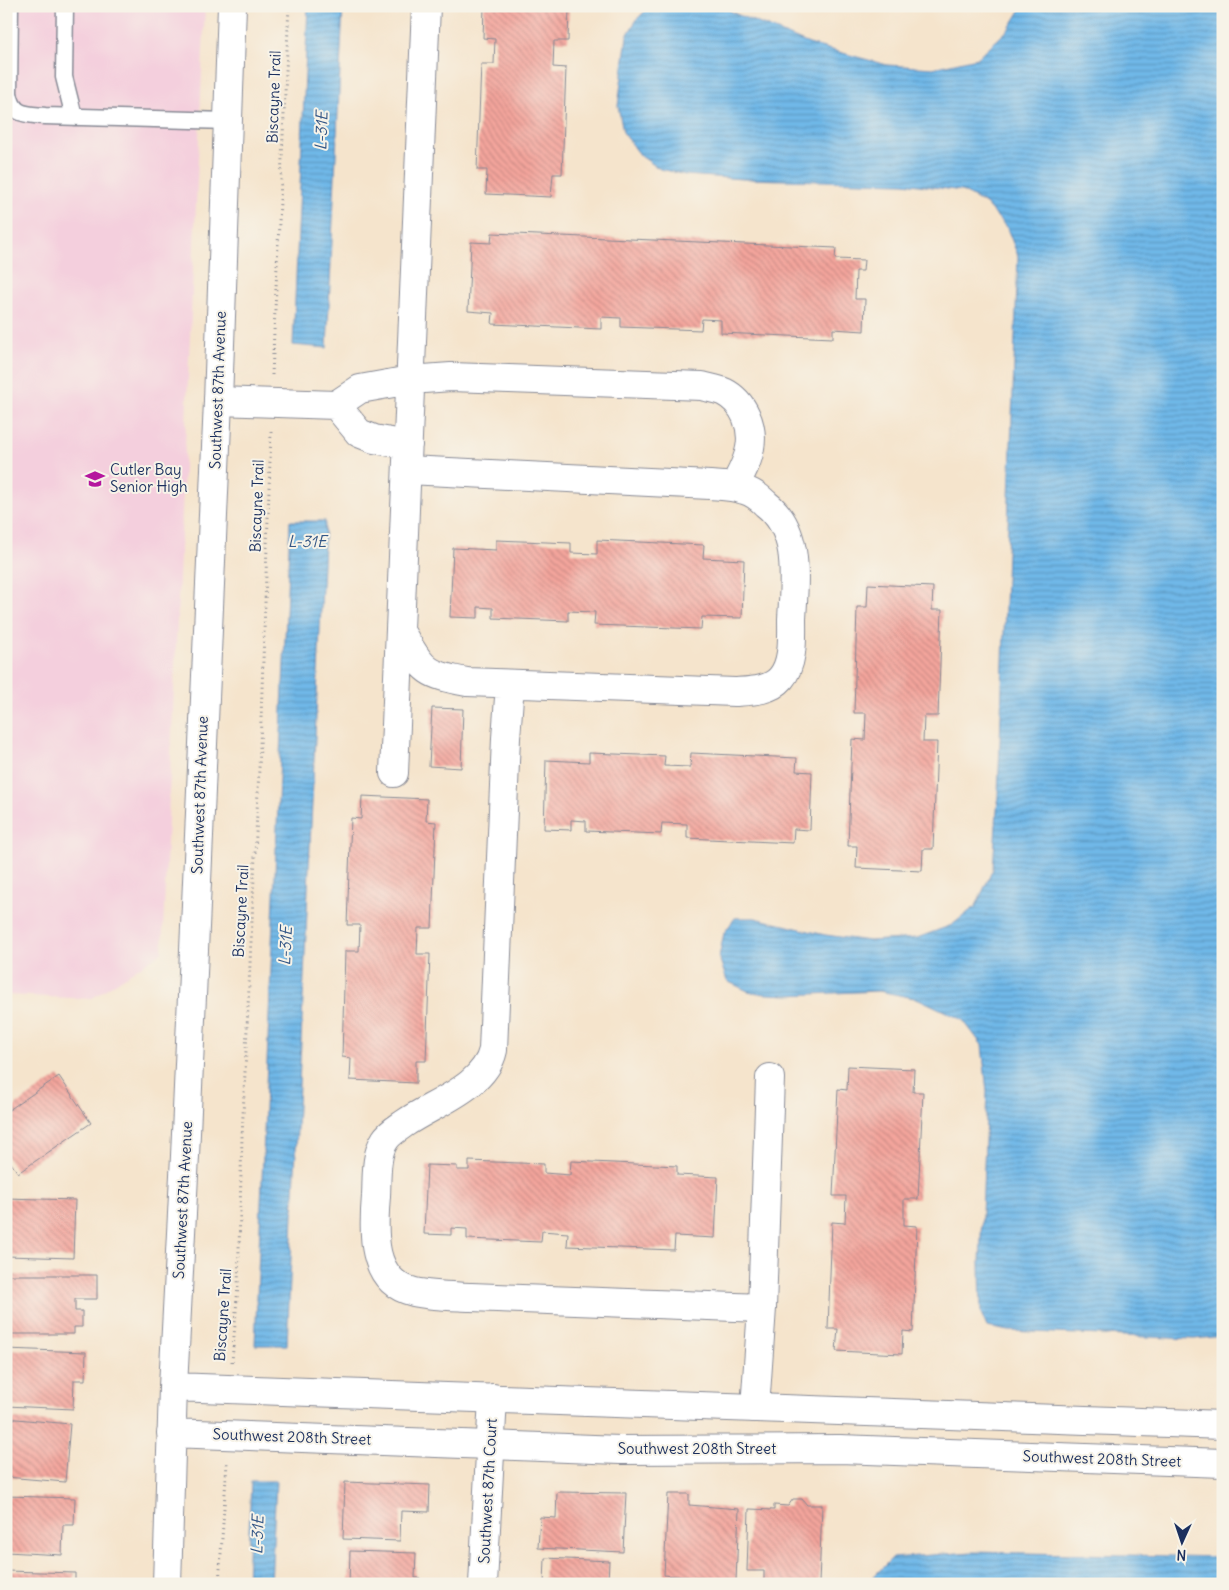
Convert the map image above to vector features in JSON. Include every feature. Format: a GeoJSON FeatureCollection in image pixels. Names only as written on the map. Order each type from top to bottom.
{"type":"FeatureCollection","features":[{"type":"Feature","properties":{"kind":"street","name":"Southwest 87th Avenue"},"geometry":{"type":"LineString","coordinates":[[167,1584],[171,1433],[218,401],[232,6]]}},
{"type":"Feature","properties":{"kind":"street"},"geometry":{"type":"LineString","coordinates":[[394,773],[426,6]]}},
{"type":"Feature","properties":{"kind":"street"},"geometry":{"type":"LineString","coordinates":[[218,401],[336,405],[360,389],[410,380],[451,377],[702,386],[726,394],[741,408],[748,420],[750,450],[744,468],[734,487]]}},
{"type":"Feature","properties":{"kind":"street"},"geometry":{"type":"LineString","coordinates":[[336,405],[359,434],[374,439],[408,457],[734,487],[752,493],[772,508],[785,528],[791,544],[794,570],[792,639],[787,669],[781,678],[769,687],[755,691],[735,692],[467,682],[433,675],[419,662],[401,633]]}},
{"type":"Feature","properties":{"kind":"street"},"geometry":{"type":"LineString","coordinates":[[510,684],[491,1060],[480,1074],[467,1085],[396,1129],[385,1140],[379,1157],[374,1219],[376,1253],[382,1268],[391,1280],[402,1287],[413,1292],[428,1294],[762,1308]]}},
{"type":"Feature","properties":{"kind":"street"},"geometry":{"type":"LineString","coordinates":[[755,1408],[762,1308],[770,1078]]}},
{"type":"Feature","properties":{"kind":"street"},"geometry":{"type":"LineString","coordinates":[[173,1387],[1223,1425]]}},
{"type":"Feature","properties":{"kind":"street","name":"Southwest 87th Court"},"geometry":{"type":"LineString","coordinates":[[483,1584],[489,1444],[493,1398]]}},
{"type":"Feature","properties":{"kind":"street","name":"Southwest 208th Street"},"geometry":{"type":"LineString","coordinates":[[171,1433],[620,1450],[840,1448],[1223,1463]]}},
{"type":"Feature","properties":{"kind":"lane"},"geometry":{"type":"LineString","coordinates":[[10,6],[9,93],[11,104],[16,110],[31,115],[228,121]]}},
{"type":"Feature","properties":{"kind":"lane"},"geometry":{"type":"LineString","coordinates":[[65,6],[64,77],[74,116]]}},
{"type":"Feature","properties":{"kind":"path","name":"Biscayne Trail"},"geometry":{"type":"LineString","coordinates":[[272,368],[288,6]]}},
{"type":"Feature","properties":{"kind":"path","name":"Biscayne Trail"},"geometry":{"type":"LineString","coordinates":[[231,1364],[238,1286],[270,448]]}},
{"type":"Feature","properties":{"kind":"path"},"geometry":{"type":"LineString","coordinates":[[219,1584],[228,1470],[226,1459]]}},
{"type":"Feature","properties":{"kind":"shaded area","name":"Cutler Bay Senior High"},"geometry":{"type":"Polygon","coordinates":[[[6,6],[205,6],[162,952],[91,999],[6,995],[6,6]]]}},
{"type":"Feature","properties":{"kind":"water","name":"L-31E"},"geometry":{"type":"Polygon","coordinates":[[[308,6],[343,6],[327,348],[293,345],[308,6]]]}},
{"type":"Feature","properties":{"kind":"water"},"geometry":{"type":"Polygon","coordinates":[[[650,6],[722,6],[736,14],[809,44],[887,65],[933,68],[977,58],[1008,30],[1023,6],[1223,6],[1223,1336],[1194,1339],[1009,1331],[987,1327],[981,1313],[980,1263],[987,1092],[982,1045],[963,1020],[919,999],[879,991],[787,995],[752,993],[727,981],[719,957],[724,933],[735,918],[755,918],[825,935],[869,941],[917,938],[952,925],[976,906],[993,869],[998,796],[1018,256],[1007,228],[986,204],[962,191],[904,183],[743,179],[686,175],[660,169],[641,156],[623,132],[618,106],[627,36],[637,19],[650,6]]]}},
{"type":"Feature","properties":{"kind":"water","name":"L-31E"},"geometry":{"type":"Polygon","coordinates":[[[290,521],[325,521],[287,1345],[255,1345],[290,521]]]}},
{"type":"Feature","properties":{"kind":"water","name":"L-31E"},"geometry":{"type":"Polygon","coordinates":[[[251,1481],[276,1481],[271,1584],[247,1584],[251,1481]]]}},
{"type":"Feature","properties":{"kind":"water"},"geometry":{"type":"Polygon","coordinates":[[[972,1552],[1223,1557],[1223,1584],[869,1584],[871,1579],[892,1558],[972,1552]]]}},
{"type":"Feature","properties":{"kind":"building"},"geometry":{"type":"Polygon","coordinates":[[[484,6],[569,6],[568,41],[554,41],[553,67],[566,68],[562,174],[553,174],[551,197],[486,194],[487,170],[477,170],[481,64],[494,64],[495,39],[483,38],[484,6]]]}},
{"type":"Feature","properties":{"kind":"building"},"geometry":{"type":"Polygon","coordinates":[[[492,233],[836,248],[835,259],[864,260],[863,271],[856,271],[855,299],[865,299],[864,331],[833,329],[833,338],[721,333],[721,320],[702,319],[701,330],[621,327],[621,318],[601,317],[601,329],[492,324],[493,313],[468,311],[471,242],[491,243],[492,233]]]}},
{"type":"Feature","properties":{"kind":"building"},"geometry":{"type":"Polygon","coordinates":[[[496,540],[571,543],[571,553],[597,554],[597,540],[704,545],[703,558],[744,560],[742,618],[702,617],[701,629],[594,625],[595,612],[568,611],[568,621],[493,618],[493,608],[478,607],[478,618],[450,617],[453,548],[496,550],[496,540]]]}},
{"type":"Feature","properties":{"kind":"building"},"geometry":{"type":"Polygon","coordinates":[[[868,584],[933,587],[932,610],[942,610],[938,716],[924,716],[923,742],[937,742],[933,849],[923,849],[922,871],[856,868],[857,846],[848,846],[852,739],[865,740],[866,713],[854,713],[857,607],[867,607],[868,584]]]}},
{"type":"Feature","properties":{"kind":"building"},"geometry":{"type":"Polygon","coordinates":[[[432,708],[463,709],[461,768],[429,766],[432,708]]]}},
{"type":"Feature","properties":{"kind":"building"},"geometry":{"type":"Polygon","coordinates":[[[589,753],[665,756],[664,766],[690,767],[691,753],[797,758],[796,771],[812,772],[810,830],[794,829],[793,843],[687,838],[687,824],[662,823],[661,834],[586,831],[586,821],[571,820],[571,830],[544,829],[546,760],[589,762],[589,753]]]}},
{"type":"Feature","properties":{"kind":"building"},"geometry":{"type":"Polygon","coordinates":[[[362,796],[427,799],[426,821],[436,822],[432,928],[418,928],[417,954],[430,954],[426,1061],[416,1061],[416,1083],[350,1080],[351,1058],[342,1057],[345,951],[359,951],[360,925],[347,925],[351,818],[361,819],[362,796]]]}},
{"type":"Feature","properties":{"kind":"building"},"geometry":{"type":"Polygon","coordinates":[[[848,1066],[914,1069],[913,1092],[923,1092],[918,1199],[904,1199],[904,1225],[917,1226],[913,1332],[903,1331],[902,1354],[836,1351],[838,1329],[828,1329],[832,1222],[845,1223],[846,1196],[833,1196],[838,1089],[847,1090],[848,1066]]]}},
{"type":"Feature","properties":{"kind":"building"},"geometry":{"type":"Polygon","coordinates":[[[59,1076],[91,1123],[18,1173],[6,1156],[6,1112],[59,1076]]]}},
{"type":"Feature","properties":{"kind":"building"},"geometry":{"type":"Polygon","coordinates":[[[469,1161],[544,1164],[544,1173],[570,1175],[571,1161],[677,1166],[677,1175],[718,1177],[715,1238],[675,1236],[674,1250],[567,1246],[568,1233],[542,1231],[541,1242],[467,1239],[467,1229],[451,1228],[451,1235],[424,1234],[427,1165],[457,1166],[457,1170],[469,1170],[469,1161]]]}},
{"type":"Feature","properties":{"kind":"building"},"geometry":{"type":"Polygon","coordinates":[[[6,1198],[75,1200],[73,1258],[6,1256],[6,1198]]]}},
{"type":"Feature","properties":{"kind":"building"},"geometry":{"type":"Polygon","coordinates":[[[6,1275],[97,1275],[97,1299],[75,1299],[75,1311],[82,1311],[82,1327],[74,1327],[74,1334],[6,1334],[6,1275]]]}},
{"type":"Feature","properties":{"kind":"building"},"geometry":{"type":"Polygon","coordinates":[[[6,1349],[86,1352],[85,1380],[74,1380],[73,1409],[6,1406],[6,1349]]]}},
{"type":"Feature","properties":{"kind":"building"},"geometry":{"type":"Polygon","coordinates":[[[6,1418],[70,1424],[65,1482],[6,1477],[6,1418]]]}},
{"type":"Feature","properties":{"kind":"building"},"geometry":{"type":"Polygon","coordinates":[[[345,1482],[430,1485],[429,1512],[401,1511],[400,1541],[343,1539],[345,1482]]]}},
{"type":"Feature","properties":{"kind":"building"},"geometry":{"type":"Polygon","coordinates":[[[557,1492],[626,1493],[623,1552],[538,1548],[540,1517],[556,1518],[557,1492]]]}},
{"type":"Feature","properties":{"kind":"building"},"geometry":{"type":"Polygon","coordinates":[[[668,1494],[689,1494],[689,1505],[739,1509],[736,1581],[664,1575],[668,1494]]]}},
{"type":"Feature","properties":{"kind":"building"},"geometry":{"type":"Polygon","coordinates":[[[6,1496],[75,1498],[74,1525],[63,1525],[62,1555],[6,1552],[6,1496]]]}},
{"type":"Feature","properties":{"kind":"building"},"geometry":{"type":"Polygon","coordinates":[[[793,1499],[802,1499],[807,1505],[822,1505],[819,1584],[764,1584],[764,1571],[747,1571],[749,1509],[774,1510],[774,1505],[788,1506],[793,1499]]]}},
{"type":"Feature","properties":{"kind":"building"},"geometry":{"type":"Polygon","coordinates":[[[350,1551],[416,1553],[415,1578],[420,1578],[420,1584],[349,1584],[350,1551]]]}},
{"type":"Feature","properties":{"kind":"building"},"geometry":{"type":"Polygon","coordinates":[[[545,1558],[609,1561],[608,1581],[624,1582],[624,1584],[544,1584],[545,1558]]]}},
{"type":"Feature","properties":{"kind":"building"},"geometry":{"type":"Polygon","coordinates":[[[6,1571],[75,1573],[75,1584],[6,1584],[6,1571]]]}},
{"type":"Feature","properties":{"kind":"place","name":"Cutler Bay Senior High"},"geometry":{"type":"Point","coordinates":[95,479]}}]}
